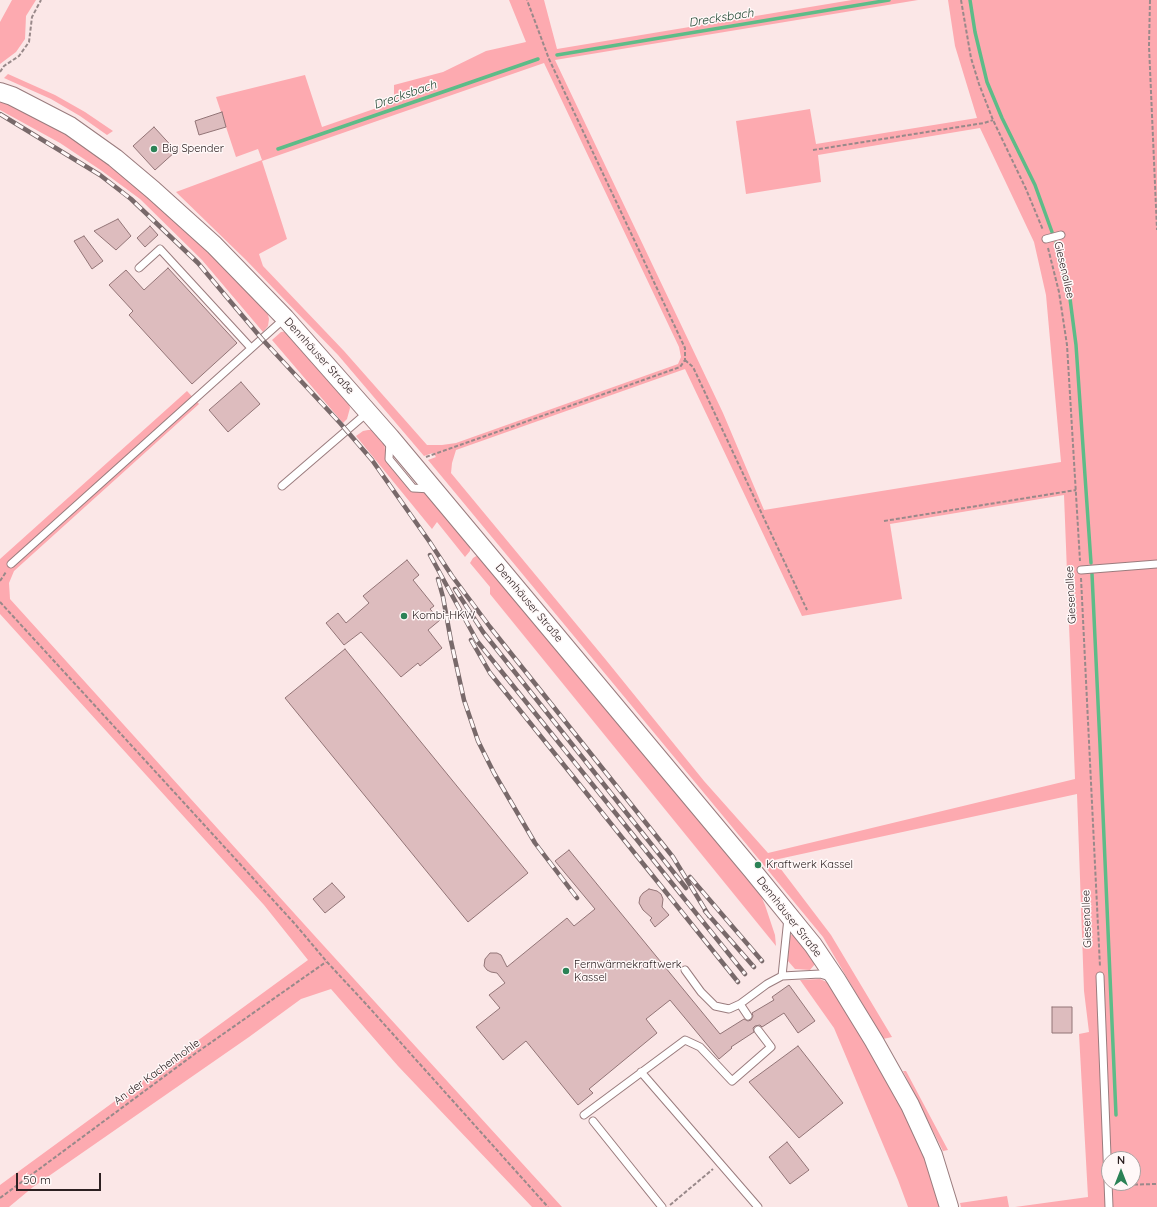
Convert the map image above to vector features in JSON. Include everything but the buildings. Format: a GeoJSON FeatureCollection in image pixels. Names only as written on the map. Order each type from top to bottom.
{"type":"FeatureCollection","features":[{"type":"Feature","properties":{"kind":"street","name":"Dennhäuser Straße"},"geometry":{"type":"LineString","coordinates":[[0,92],[12,96],[70,126],[115,158],[214,245],[285,318],[390,437],[813,945],[874,1040],[910,1105],[933,1155],[949,1207]]}},
{"type":"Feature","properties":{"kind":"lane"},"geometry":{"type":"LineString","coordinates":[[1046,239],[1061,235]]}},
{"type":"Feature","properties":{"kind":"lane"},"geometry":{"type":"LineString","coordinates":[[139,268],[160,249],[251,348]]}},
{"type":"Feature","properties":{"kind":"lane"},"geometry":{"type":"LineString","coordinates":[[11,564],[285,318]]}},
{"type":"Feature","properties":{"kind":"lane"},"geometry":{"type":"LineString","coordinates":[[282,486],[368,412]]}},
{"type":"Feature","properties":{"kind":"lane"},"geometry":{"type":"LineString","coordinates":[[390,437],[389,459],[413,488],[434,490]]}},
{"type":"Feature","properties":{"kind":"lane"},"geometry":{"type":"LineString","coordinates":[[1081,570],[1157,564]]}},
{"type":"Feature","properties":{"kind":"lane"},"geometry":{"type":"LineString","coordinates":[[782,976],[788,914]]}},
{"type":"Feature","properties":{"kind":"lane"},"geometry":{"type":"LineString","coordinates":[[685,970],[701,992],[715,1006],[729,1009],[740,1004],[767,984],[782,976],[820,974],[836,979]]}},
{"type":"Feature","properties":{"kind":"lane"},"geometry":{"type":"LineString","coordinates":[[1100,976],[1107,1151]]}},
{"type":"Feature","properties":{"kind":"lane"},"geometry":{"type":"LineString","coordinates":[[740,1004],[748,1016]]}},
{"type":"Feature","properties":{"kind":"lane"},"geometry":{"type":"LineString","coordinates":[[584,1116],[685,1040],[700,1047],[732,1081],[771,1047],[758,1030]]}},
{"type":"Feature","properties":{"kind":"lane"},"geometry":{"type":"LineString","coordinates":[[641,1072],[758,1207]]}},
{"type":"Feature","properties":{"kind":"lane"},"geometry":{"type":"LineString","coordinates":[[593,1121],[662,1207]]}},
{"type":"Feature","properties":{"kind":"lane"},"geometry":{"type":"LineString","coordinates":[[1108,1191],[1109,1207]]}},
{"type":"Feature","properties":{"kind":"path"},"geometry":{"type":"LineString","coordinates":[[0,72],[4,66],[19,56],[29,42],[32,17],[41,0]]}},
{"type":"Feature","properties":{"kind":"path"},"geometry":{"type":"LineString","coordinates":[[412,463],[680,367],[685,360],[685,348],[549,59],[527,0]]}},
{"type":"Feature","properties":{"kind":"path","name":"Giesenallee"},"geometry":{"type":"LineString","coordinates":[[961,0],[971,58],[979,84],[993,120],[1032,201],[1046,239],[1059,292],[1067,345],[1081,570],[1100,976]]}},
{"type":"Feature","properties":{"kind":"path"},"geometry":{"type":"LineString","coordinates":[[1150,0],[1149,46],[1157,230]]}},
{"type":"Feature","properties":{"kind":"path"},"geometry":{"type":"LineString","coordinates":[[813,150],[993,120]]}},
{"type":"Feature","properties":{"kind":"path"},"geometry":{"type":"LineString","coordinates":[[685,360],[693,367],[807,610]]}},
{"type":"Feature","properties":{"kind":"path"},"geometry":{"type":"LineString","coordinates":[[884,521],[1076,490]]}},
{"type":"Feature","properties":{"kind":"path"},"geometry":{"type":"LineString","coordinates":[[0,581],[11,564]]}},
{"type":"Feature","properties":{"kind":"path"},"geometry":{"type":"LineString","coordinates":[[0,602],[295,924],[326,962],[366,1004],[548,1207]]}},
{"type":"Feature","properties":{"kind":"path","name":"An der Kachenhohle"},"geometry":{"type":"LineString","coordinates":[[0,1198],[196,1053],[326,962]]}},
{"type":"Feature","properties":{"kind":"path"},"geometry":{"type":"LineString","coordinates":[[667,1207],[720,1163]]}},
{"type":"Feature","properties":{"kind":"path"},"geometry":{"type":"LineString","coordinates":[[1141,1184],[1157,1184]]}},
{"type":"Feature","properties":{"kind":"shaded area"},"geometry":{"type":"Polygon","coordinates":[[[12,0],[36,0],[26,16],[25,39],[16,52],[0,64],[0,22],[12,0]]]}},
{"type":"Feature","properties":{"kind":"shaded area"},"geometry":{"type":"Polygon","coordinates":[[[509,0],[544,0],[557,49],[852,0],[918,0],[555,60],[723,413],[764,510],[1061,462],[1046,295],[1034,242],[980,128],[818,155],[821,182],[746,194],[736,121],[810,109],[816,144],[977,118],[955,46],[948,0],[1157,0],[1157,1207],[1015,1207],[1088,1197],[1079,1034],[1089,1032],[1084,991],[1077,794],[774,860],[831,935],[892,1037],[883,1039],[823,937],[428,460],[436,457],[433,453],[424,456],[338,355],[246,260],[176,192],[262,160],[258,149],[236,157],[216,97],[305,75],[322,127],[394,102],[394,85],[443,72],[486,51],[526,42],[509,0]],[[544,63],[262,161],[287,239],[259,254],[263,266],[344,351],[427,445],[456,443],[678,364],[681,357],[679,347],[544,63]],[[685,369],[456,450],[451,473],[704,781],[768,853],[1075,779],[1064,495],[890,524],[902,599],[802,616],[685,369]]]}},
{"type":"Feature","properties":{"kind":"shaded area"},"geometry":{"type":"Polygon","coordinates":[[[8,74],[55,95],[85,112],[113,131],[107,135],[80,116],[51,99],[4,78],[8,74]]]}},
{"type":"Feature","properties":{"kind":"shaded area"},"geometry":{"type":"Polygon","coordinates":[[[0,101],[38,116],[111,163],[209,252],[267,311],[269,319],[268,326],[263,332],[202,260],[140,199],[60,143],[0,110],[0,101]]]}},
{"type":"Feature","properties":{"kind":"shaded area"},"geometry":{"type":"Polygon","coordinates":[[[288,331],[348,400],[350,408],[347,419],[343,423],[272,340],[281,332],[288,331]]]}},
{"type":"Feature","properties":{"kind":"shaded area"},"geometry":{"type":"Polygon","coordinates":[[[187,391],[199,404],[14,571],[9,583],[10,599],[562,1207],[532,1207],[398,1066],[331,989],[301,999],[249,1037],[33,1187],[9,1207],[0,1207],[0,1185],[308,960],[264,905],[0,614],[0,559],[187,391]]]}},
{"type":"Feature","properties":{"kind":"shaded area"},"geometry":{"type":"Polygon","coordinates":[[[373,430],[384,440],[386,461],[411,491],[430,494],[470,541],[470,551],[465,557],[437,522],[432,529],[356,436],[363,431],[373,430]]]}},
{"type":"Feature","properties":{"kind":"shaded area"},"geometry":{"type":"Polygon","coordinates":[[[478,555],[485,560],[761,896],[775,935],[776,946],[490,594],[490,587],[470,563],[473,558],[478,555]]]}},
{"type":"Feature","properties":{"kind":"shaded area"},"geometry":{"type":"Polygon","coordinates":[[[796,933],[815,964],[810,970],[795,969],[788,961],[789,936],[796,933]]]}},
{"type":"Feature","properties":{"kind":"shaded area"},"geometry":{"type":"Polygon","coordinates":[[[820,979],[831,984],[903,1109],[926,1157],[942,1207],[908,1207],[834,1028],[800,980],[820,979]]]}},
{"type":"Feature","properties":{"kind":"shaded area"},"geometry":{"type":"Polygon","coordinates":[[[903,1071],[906,1071],[948,1150],[943,1151],[903,1071]]]}},
{"type":"Feature","properties":{"kind":"shaded area"},"geometry":{"type":"Polygon","coordinates":[[[1007,1196],[1009,1207],[961,1207],[960,1203],[1007,1196]]]}},
{"type":"Feature","properties":{"kind":"waterway","name":"Drecksbach"},"geometry":{"type":"LineString","coordinates":[[557,55],[889,0]]}},
{"type":"Feature","properties":{"kind":"waterway"},"geometry":{"type":"LineString","coordinates":[[970,0],[975,32],[987,82],[1002,118],[1035,185],[1052,232]]}},
{"type":"Feature","properties":{"kind":"waterway","name":"Drecksbach"},"geometry":{"type":"LineString","coordinates":[[278,149],[538,59]]}},
{"type":"Feature","properties":{"kind":"waterway"},"geometry":{"type":"LineString","coordinates":[[1056,243],[1069,291],[1076,345],[1091,563]]}},
{"type":"Feature","properties":{"kind":"waterway"},"geometry":{"type":"LineString","coordinates":[[1092,574],[1116,1115]]}},
{"type":"Feature","properties":{"kind":"railway"},"geometry":{"type":"LineString","coordinates":[[0,114],[100,175],[131,199],[198,263],[262,339],[340,423],[372,460],[452,576],[490,627],[673,857],[709,916]]}},
{"type":"Feature","properties":{"kind":"railway"},"geometry":{"type":"LineString","coordinates":[[430,555],[477,641],[745,974]]}},
{"type":"Feature","properties":{"kind":"railway"},"geometry":{"type":"LineString","coordinates":[[438,579],[464,700],[478,741],[494,773],[535,843],[577,898]]}},
{"type":"Feature","properties":{"kind":"railway"},"geometry":{"type":"LineString","coordinates":[[455,589],[483,632],[686,888]]}},
{"type":"Feature","properties":{"kind":"railway"},"geometry":{"type":"LineString","coordinates":[[471,640],[490,673],[738,982]]}},
{"type":"Feature","properties":{"kind":"railway"},"geometry":{"type":"LineString","coordinates":[[690,877],[762,961]]}},
{"type":"Feature","properties":{"kind":"railway"},"geometry":{"type":"LineString","coordinates":[[705,911],[754,967]]}},
{"type":"Feature","properties":{"kind":"place","name":"Big Spender"},"geometry":{"type":"Point","coordinates":[154,149]}},
{"type":"Feature","properties":{"kind":"place","name":"Kombi-HKW"},"geometry":{"type":"Point","coordinates":[404,616]}},
{"type":"Feature","properties":{"kind":"place","name":"Kraftwerk Kassel"},"geometry":{"type":"Point","coordinates":[758,865]}},
{"type":"Feature","properties":{"kind":"place","name":"Fernwärmekraftwerk Kassel"},"geometry":{"type":"Point","coordinates":[566,971]}}]}
